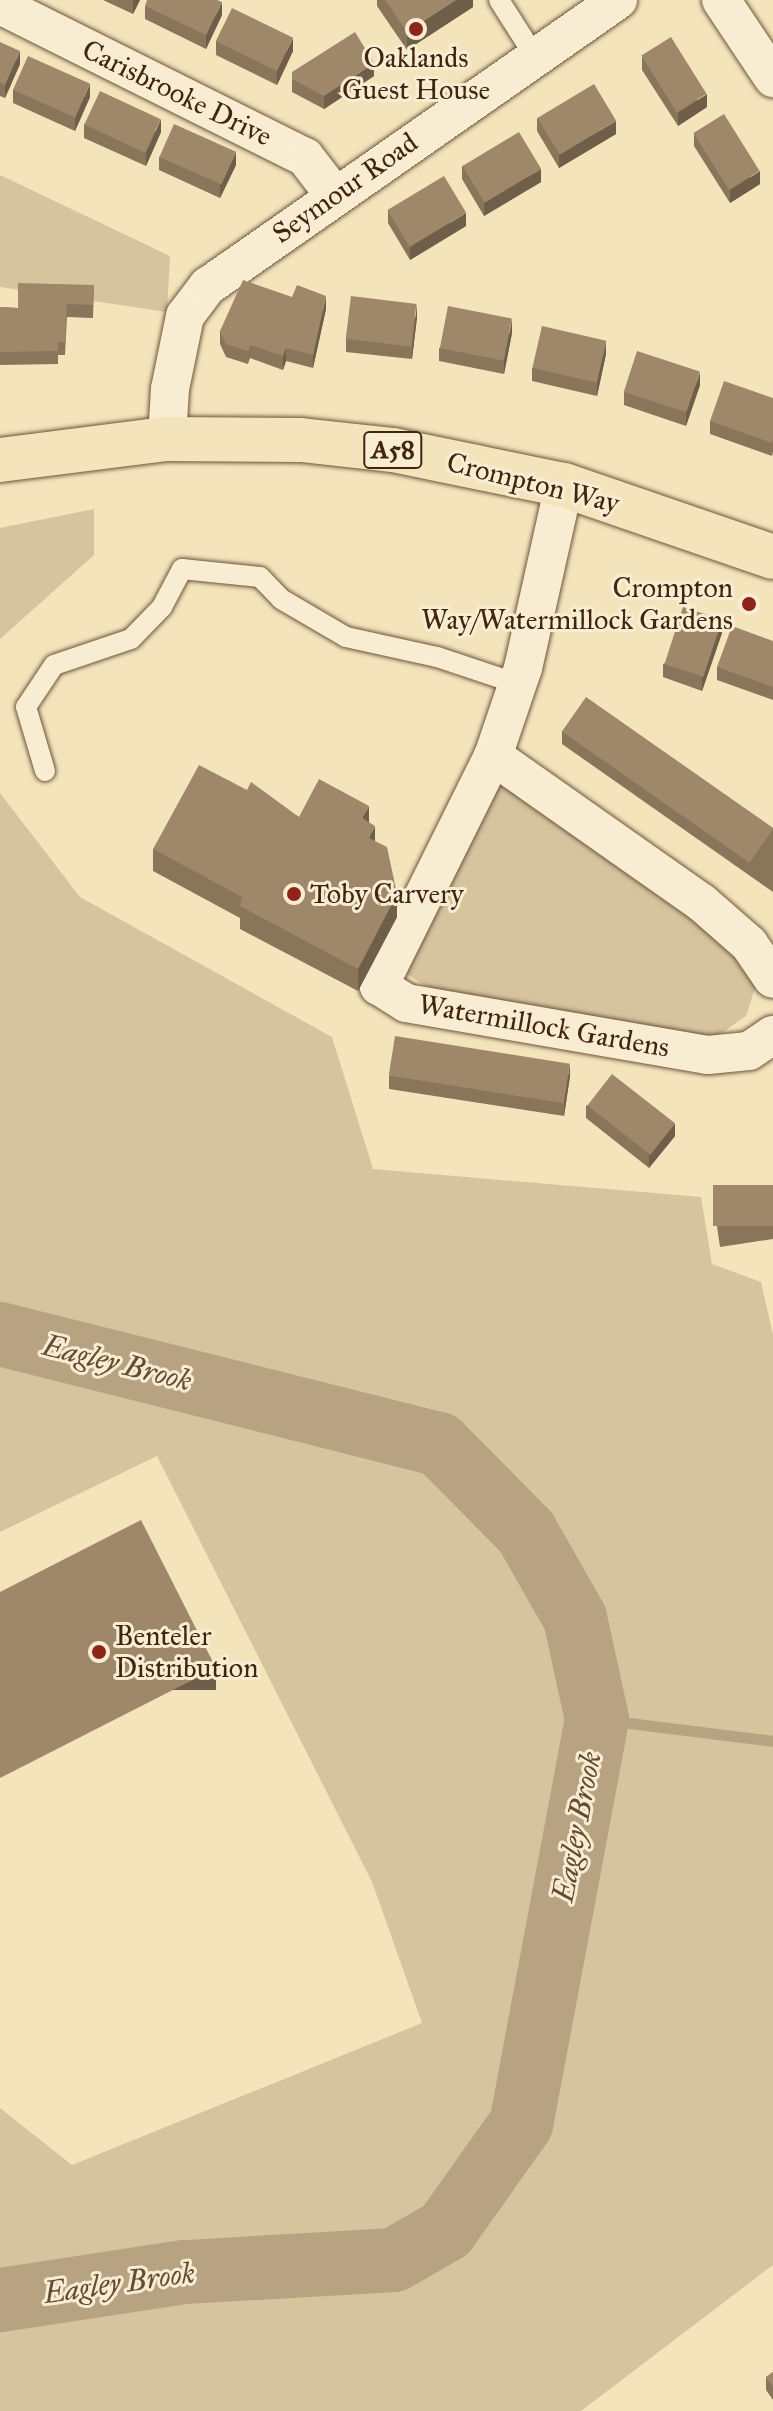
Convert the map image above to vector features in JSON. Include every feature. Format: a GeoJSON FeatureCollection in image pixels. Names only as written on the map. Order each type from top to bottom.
{"type":"FeatureCollection","features":[{"type":"Feature","properties":{"kind":"highway","name":"Crompton Way"},"geometry":{"type":"LineString","coordinates":[[0,460],[167,439],[301,440],[393,450],[564,485],[773,557]]}},
{"type":"Feature","properties":{"kind":"street","name":"Seymour Road"},"geometry":{"type":"LineString","coordinates":[[167,439],[170,389],[185,316],[195,300],[237,262],[618,0]]}},
{"type":"Feature","properties":{"kind":"street"},"geometry":{"type":"LineString","coordinates":[[721,0],[773,78]]}},
{"type":"Feature","properties":{"kind":"street","name":"Carisbrooke Drive"},"geometry":{"type":"LineString","coordinates":[[4,7],[305,157],[335,196]]}},
{"type":"Feature","properties":{"kind":"street","name":"Watermillock Gardens"},"geometry":{"type":"LineString","coordinates":[[564,485],[518,684],[493,756],[379,986],[406,1003],[708,1055],[749,1051],[773,1035]]}},
{"type":"Feature","properties":{"kind":"street"},"geometry":{"type":"LineString","coordinates":[[493,756],[701,902],[749,944],[773,979]]}},
{"type":"Feature","properties":{"kind":"lane"},"geometry":{"type":"LineString","coordinates":[[499,0],[534,55]]}},
{"type":"Feature","properties":{"kind":"lane"},"geometry":{"type":"LineString","coordinates":[[45,771],[26,707],[54,665],[131,639],[162,607],[182,569],[260,577],[281,599],[346,637],[437,657],[518,684]]}},
{"type":"Feature","properties":{"kind":"shaded area"},"geometry":{"type":"Polygon","coordinates":[[[0,175],[170,256],[167,312],[0,287],[0,175]]]}},
{"type":"Feature","properties":{"kind":"shaded area"},"geometry":{"type":"Polygon","coordinates":[[[94,509],[94,555],[0,639],[0,528],[94,509]]]}},
{"type":"Feature","properties":{"kind":"shaded area"},"geometry":{"type":"Polygon","coordinates":[[[502,780],[704,922],[746,968],[755,988],[746,1016],[720,1034],[699,1038],[435,991],[403,972],[502,780]]]}},
{"type":"Feature","properties":{"kind":"shaded area"},"geometry":{"type":"Polygon","coordinates":[[[0,793],[80,897],[332,1037],[373,1169],[701,1197],[712,1264],[761,1282],[773,1335],[773,2265],[581,2411],[0,2411],[0,2108],[72,2165],[422,2023],[372,1882],[157,1456],[0,1532],[0,793]]]}},
{"type":"Feature","properties":{"kind":"building"},"geometry":{"type":"Polygon","coordinates":[[[147,0],[222,2],[206,35],[145,6],[147,0]]]}},
{"type":"Feature","properties":{"kind":"building"},"geometry":{"type":"Polygon","coordinates":[[[385,0],[456,0],[407,32],[385,0]]]}},
{"type":"Feature","properties":{"kind":"building"},"geometry":{"type":"Polygon","coordinates":[[[232,8],[293,38],[277,71],[216,41],[232,8]]]}},
{"type":"Feature","properties":{"kind":"building"},"geometry":{"type":"Polygon","coordinates":[[[355,32],[374,63],[324,96],[292,79],[292,72],[355,32]]]}},
{"type":"Feature","properties":{"kind":"building"},"geometry":{"type":"Polygon","coordinates":[[[671,37],[707,94],[677,112],[641,56],[671,37]]]}},
{"type":"Feature","properties":{"kind":"building"},"geometry":{"type":"Polygon","coordinates":[[[0,42],[20,51],[5,85],[0,82],[0,42]]]}},
{"type":"Feature","properties":{"kind":"building"},"geometry":{"type":"Polygon","coordinates":[[[28,56],[90,84],[75,117],[13,90],[28,56]]]}},
{"type":"Feature","properties":{"kind":"building"},"geometry":{"type":"Polygon","coordinates":[[[594,84],[616,121],[560,155],[537,118],[594,84]]]}},
{"type":"Feature","properties":{"kind":"building"},"geometry":{"type":"Polygon","coordinates":[[[100,91],[161,119],[145,153],[84,125],[100,91]]]}},
{"type":"Feature","properties":{"kind":"building"},"geometry":{"type":"Polygon","coordinates":[[[724,114],[760,171],[729,190],[693,133],[724,114]]]}},
{"type":"Feature","properties":{"kind":"building"},"geometry":{"type":"Polygon","coordinates":[[[174,124],[236,152],[221,185],[159,157],[174,124]]]}},
{"type":"Feature","properties":{"kind":"building"},"geometry":{"type":"Polygon","coordinates":[[[519,132],[541,169],[485,203],[462,166],[519,132]]]}},
{"type":"Feature","properties":{"kind":"building"},"geometry":{"type":"Polygon","coordinates":[[[444,176],[466,213],[410,247],[387,210],[444,176]]]}},
{"type":"Feature","properties":{"kind":"building"},"geometry":{"type":"Polygon","coordinates":[[[243,280],[292,297],[297,285],[326,296],[313,355],[286,348],[283,356],[250,345],[248,351],[226,344],[220,331],[243,280]]]}},
{"type":"Feature","properties":{"kind":"building"},"geometry":{"type":"Polygon","coordinates":[[[18,283],[94,285],[93,305],[67,304],[65,342],[58,342],[58,351],[0,352],[0,307],[18,308],[18,283]]]}},
{"type":"Feature","properties":{"kind":"building"},"geometry":{"type":"Polygon","coordinates":[[[351,296],[417,304],[411,347],[346,339],[351,296]]]}},
{"type":"Feature","properties":{"kind":"building"},"geometry":{"type":"Polygon","coordinates":[[[448,306],[512,318],[504,361],[440,348],[448,306]]]}},
{"type":"Feature","properties":{"kind":"building"},"geometry":{"type":"Polygon","coordinates":[[[542,326],[606,341],[597,383],[532,368],[542,326]]]}},
{"type":"Feature","properties":{"kind":"building"},"geometry":{"type":"Polygon","coordinates":[[[637,351],[700,371],[686,412],[624,392],[637,351]]]}},
{"type":"Feature","properties":{"kind":"building"},"geometry":{"type":"Polygon","coordinates":[[[724,381],[773,398],[772,443],[710,421],[724,381]]]}},
{"type":"Feature","properties":{"kind":"building"},"geometry":{"type":"Polygon","coordinates":[[[683,607],[722,620],[703,677],[664,664],[683,607]]]}},
{"type":"Feature","properties":{"kind":"building"},"geometry":{"type":"Polygon","coordinates":[[[732,626],[773,641],[773,687],[717,667],[732,626]]]}},
{"type":"Feature","properties":{"kind":"building"},"geometry":{"type":"Polygon","coordinates":[[[586,697],[773,828],[749,863],[562,731],[586,697]]]}},
{"type":"Feature","properties":{"kind":"building","name":"Toby Carvery"},"geometry":{"type":"Polygon","coordinates":[[[199,765],[247,790],[251,782],[299,817],[319,779],[369,806],[362,818],[375,826],[369,838],[387,847],[397,894],[358,969],[240,906],[242,897],[153,849],[199,765]]]}},
{"type":"Feature","properties":{"kind":"building"},"geometry":{"type":"Polygon","coordinates":[[[395,1036],[570,1064],[564,1103],[389,1076],[395,1036]]]}},
{"type":"Feature","properties":{"kind":"building"},"geometry":{"type":"Polygon","coordinates":[[[612,1074],[675,1123],[650,1155],[587,1106],[612,1074]]]}},
{"type":"Feature","properties":{"kind":"building"},"geometry":{"type":"Polygon","coordinates":[[[713,1185],[773,1185],[773,1226],[713,1226],[713,1185]]]}},
{"type":"Feature","properties":{"kind":"building","name":"Benteler Distribution"},"geometry":{"type":"Polygon","coordinates":[[[141,1520],[216,1668],[0,1778],[0,1592],[141,1520]]]}},
{"type":"Feature","properties":{"kind":"building"},"geometry":{"type":"Polygon","coordinates":[[[773,2372],[773,2387],[766,2377],[773,2372]]]}},
{"type":"Feature","properties":{"kind":"waterway","name":"Eagley Brook"},"geometry":{"type":"LineString","coordinates":[[0,1334],[439,1444],[526,1532],[575,1618],[597,1719],[521,2124],[446,2230],[394,2260],[184,2272],[0,2300]]}},
{"type":"Feature","properties":{"kind":"waterway"},"geometry":{"type":"LineString","coordinates":[[597,1719],[773,1741]]}},
{"type":"Feature","properties":{"kind":"place","name":"Oaklands Guest House"},"geometry":{"type":"Point","coordinates":[416,29]}},
{"type":"Feature","properties":{"kind":"place","name":"Crompton Way/Watermillock Gardens"},"geometry":{"type":"Point","coordinates":[749,604]}},
{"type":"Feature","properties":{"kind":"place","name":"Toby Carvery"},"geometry":{"type":"Point","coordinates":[294,894]}},
{"type":"Feature","properties":{"kind":"place","name":"Benteler Distribution"},"geometry":{"type":"Point","coordinates":[99,1652]}}]}
